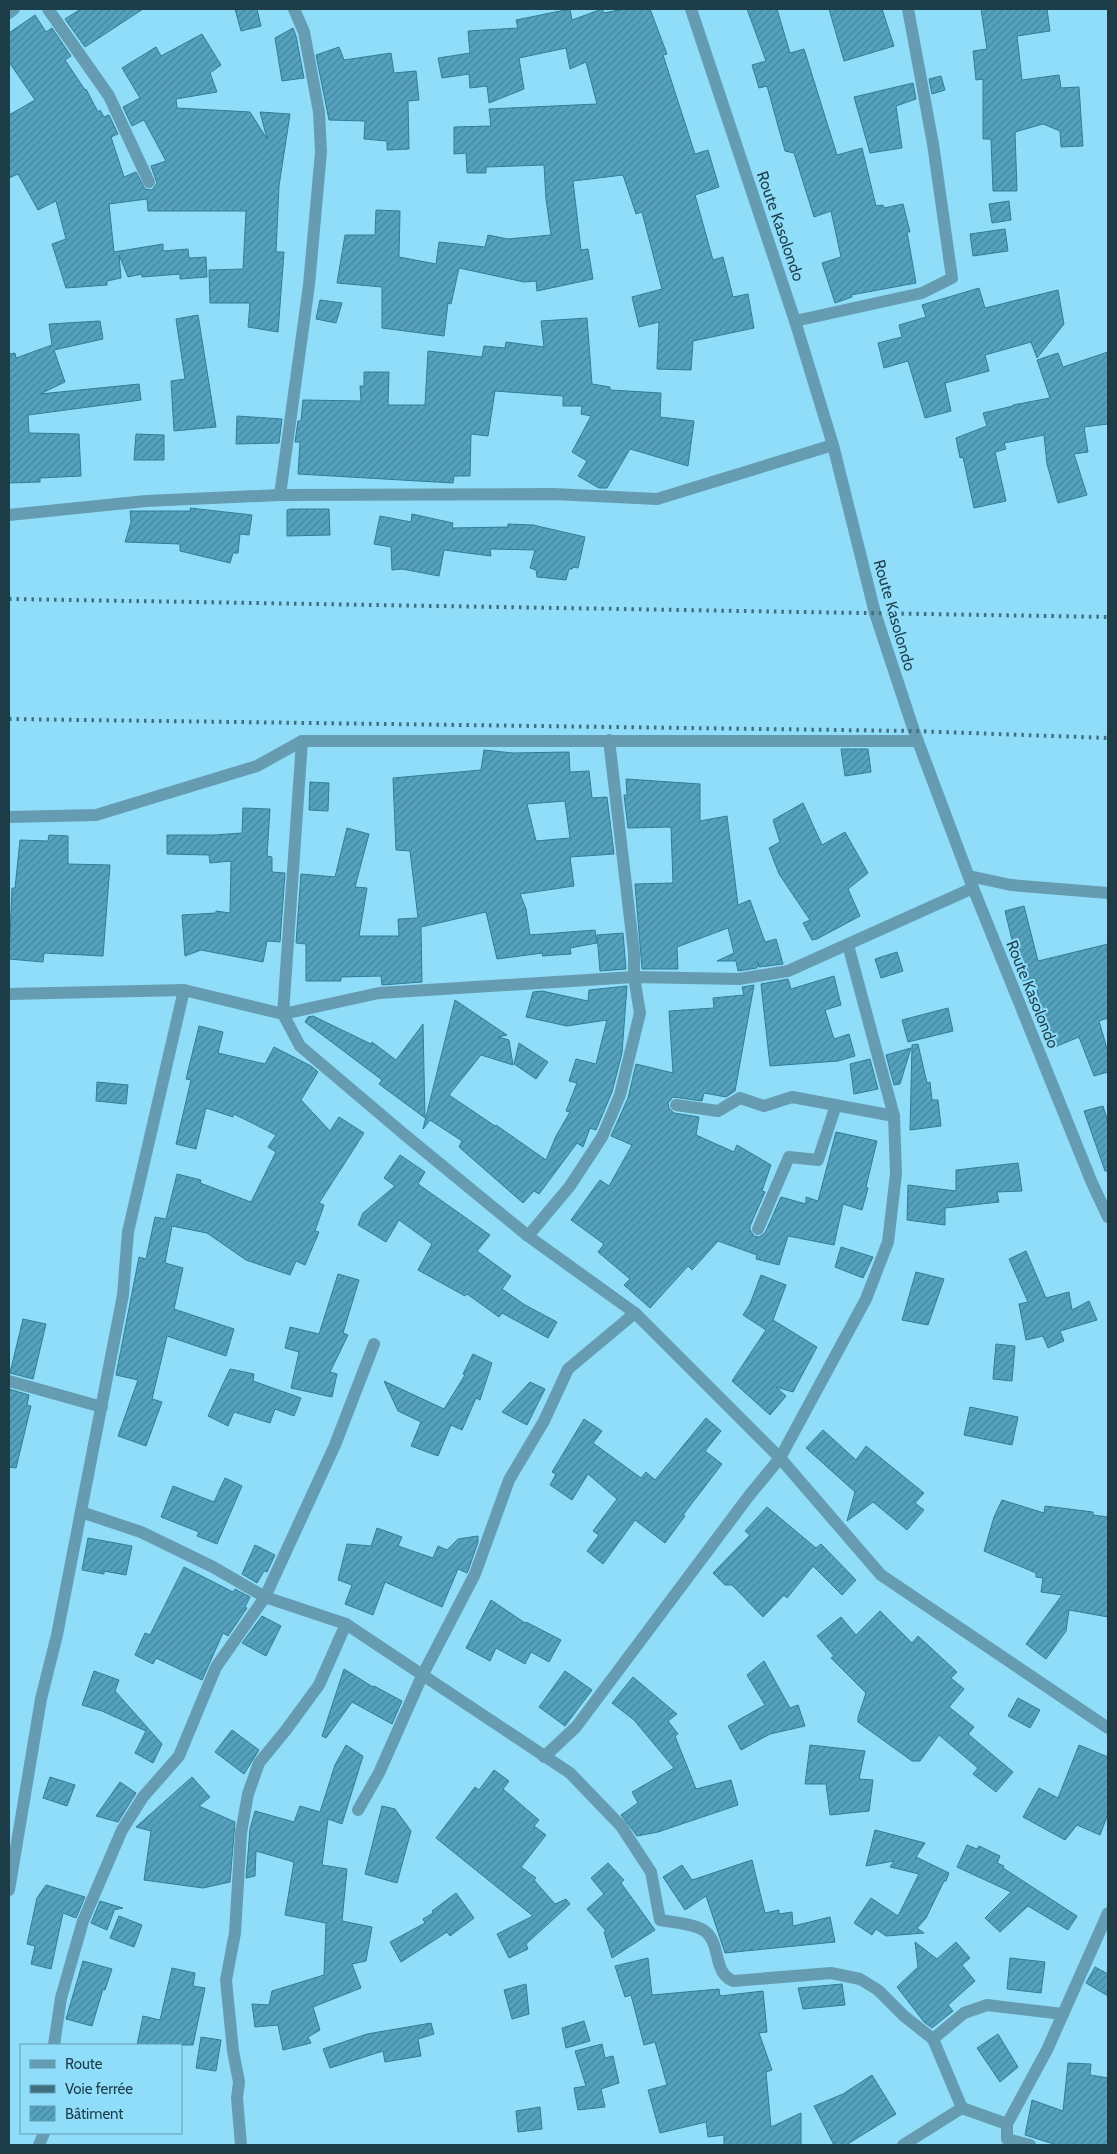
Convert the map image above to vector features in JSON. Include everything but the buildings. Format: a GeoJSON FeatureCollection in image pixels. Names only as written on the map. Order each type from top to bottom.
{"type":"FeatureCollection","features":[{"type":"Feature","properties":{"kind":"street"},"geometry":{"type":"LineString","coordinates":[[9,13],[14,9]]}},
{"type":"Feature","properties":{"kind":"street"},"geometry":{"type":"LineString","coordinates":[[48,9],[108,96],[149,182]]}},
{"type":"Feature","properties":{"kind":"street"},"geometry":{"type":"LineString","coordinates":[[280,495],[309,285],[321,152],[319,112],[306,41],[294,9]]}},
{"type":"Feature","properties":{"kind":"street","name":"Route Kasolondo"},"geometry":{"type":"LineString","coordinates":[[691,9],[796,321],[833,445],[875,613],[918,741],[971,882],[1092,1183],[1108,1217]]}},
{"type":"Feature","properties":{"kind":"street"},"geometry":{"type":"LineString","coordinates":[[796,321],[922,293],[952,278],[933,144],[908,9]]}},
{"type":"Feature","properties":{"kind":"street"},"geometry":{"type":"LineString","coordinates":[[9,515],[146,501],[280,495],[553,494],[657,499],[833,445]]}},
{"type":"Feature","properties":{"kind":"street"},"geometry":{"type":"LineString","coordinates":[[528,1236],[570,1186],[596,1145],[620,1095],[640,1013],[634,977],[634,953],[609,740]]}},
{"type":"Feature","properties":{"kind":"street"},"geometry":{"type":"LineString","coordinates":[[9,817],[96,815],[257,766],[302,741],[918,741]]}},
{"type":"Feature","properties":{"kind":"street"},"geometry":{"type":"LineString","coordinates":[[302,741],[283,1014],[300,1046],[528,1236],[635,1313],[780,1458],[881,1576],[1108,1728]]}},
{"type":"Feature","properties":{"kind":"street"},"geometry":{"type":"LineString","coordinates":[[9,994],[184,990],[283,1014],[380,993],[634,977],[739,979],[788,971],[848,945],[971,882],[1108,893]]}},
{"type":"Feature","properties":{"kind":"street"},"geometry":{"type":"LineString","coordinates":[[544,1757],[576,1727],[748,1497],[780,1458],[866,1299],[888,1242],[896,1174],[894,1116],[848,945]]}},
{"type":"Feature","properties":{"kind":"street"},"geometry":{"type":"LineString","coordinates":[[9,1890],[41,1699],[57,1635],[123,1296],[128,1232],[184,990]]}},
{"type":"Feature","properties":{"kind":"street"},"geometry":{"type":"LineString","coordinates":[[676,1106],[718,1111],[740,1098],[764,1106],[792,1097],[894,1116]]}},
{"type":"Feature","properties":{"kind":"street"},"geometry":{"type":"LineString","coordinates":[[758,1229],[789,1157],[818,1160],[836,1105]]}},
{"type":"Feature","properties":{"kind":"street"},"geometry":{"type":"LineString","coordinates":[[358,1810],[379,1773],[422,1676],[475,1574],[509,1480],[544,1421],[568,1369],[635,1313]]}},
{"type":"Feature","properties":{"kind":"street"},"geometry":{"type":"LineString","coordinates":[[54,2044],[61,1998],[83,1921],[122,1830],[144,1797],[179,1756],[216,1667],[265,1597],[335,1445],[374,1344]]}},
{"type":"Feature","properties":{"kind":"street"},"geometry":{"type":"LineString","coordinates":[[9,1381],[102,1407]]}},
{"type":"Feature","properties":{"kind":"street"},"geometry":{"type":"LineString","coordinates":[[81,1512],[140,1532],[213,1566],[265,1597],[346,1624],[570,1773],[621,1826],[651,1872],[660,1920],[700,1928],[707,1932],[713,1942],[723,1975],[727,1979],[733,1981],[831,1973],[860,1979],[878,1990],[904,2016],[933,2039],[962,2108],[1007,2124]]}},
{"type":"Feature","properties":{"kind":"street"},"geometry":{"type":"LineString","coordinates":[[241,2145],[237,2098],[239,2082],[233,2050],[226,1980],[235,1933],[240,1833],[248,1794],[259,1763],[319,1685],[346,1624]]}},
{"type":"Feature","properties":{"kind":"street"},"geometry":{"type":"LineString","coordinates":[[1030,2145],[1007,2139],[1007,2124],[1027,2090],[1064,2014],[1108,1912]]}},
{"type":"Feature","properties":{"kind":"street"},"geometry":{"type":"LineString","coordinates":[[933,2039],[964,2013],[987,2004],[1064,2014]]}},
{"type":"Feature","properties":{"kind":"street"},"geometry":{"type":"LineString","coordinates":[[903,2145],[962,2108]]}},
{"type":"Feature","properties":{"kind":"railway"},"geometry":{"type":"LineString","coordinates":[[9,599],[1108,617]]}},
{"type":"Feature","properties":{"kind":"railway"},"geometry":{"type":"LineString","coordinates":[[9,719],[914,731],[1108,738]]}}]}
